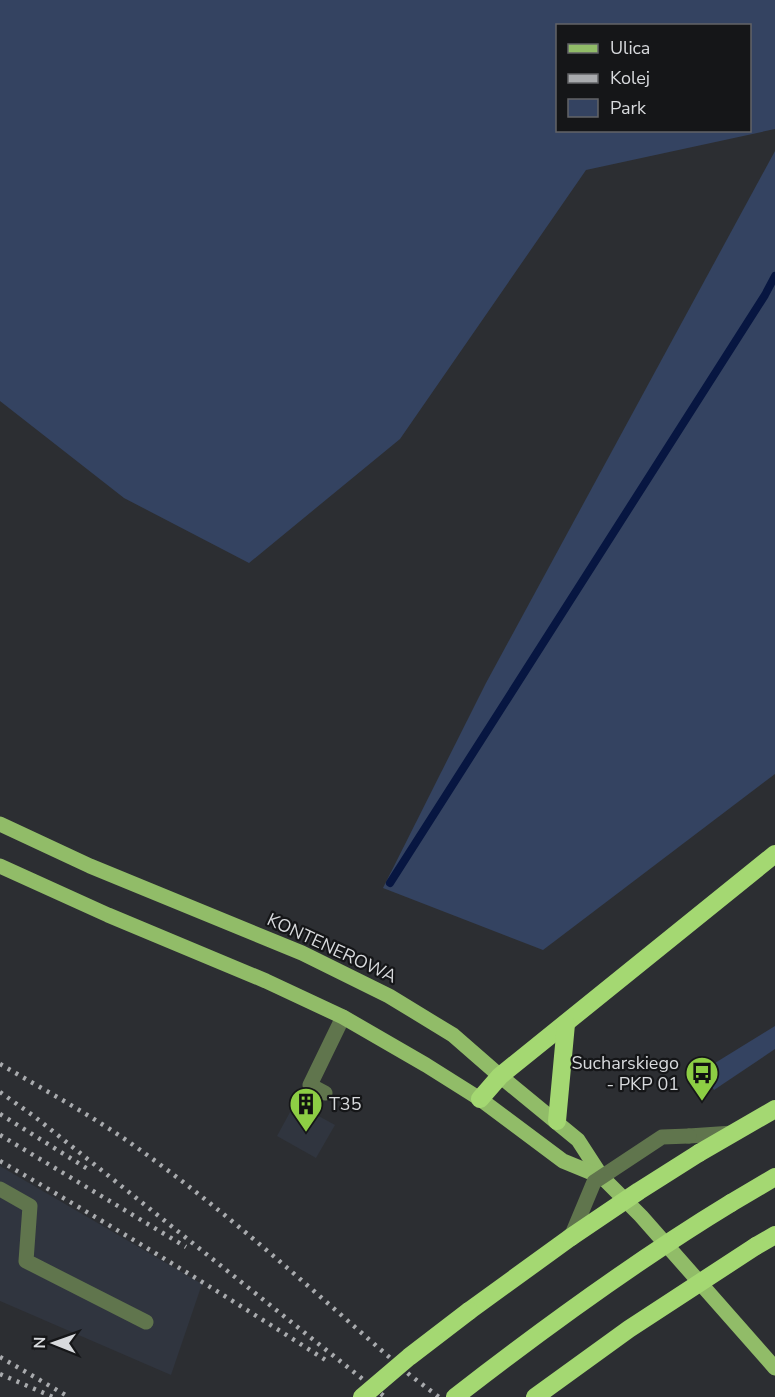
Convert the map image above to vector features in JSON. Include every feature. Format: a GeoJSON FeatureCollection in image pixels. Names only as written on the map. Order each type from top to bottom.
{"type":"FeatureCollection","features":[{"type":"Feature","properties":{"kind":"highway"},"geometry":{"type":"LineString","coordinates":[[480,1100],[500,1076],[775,854]]}},
{"type":"Feature","properties":{"kind":"highway"},"geometry":{"type":"LineString","coordinates":[[557,1121],[566,1024]]}},
{"type":"Feature","properties":{"kind":"highway"},"geometry":{"type":"LineString","coordinates":[[362,1397],[469,1311],[571,1237],[639,1191],[775,1109]]}},
{"type":"Feature","properties":{"kind":"highway"},"geometry":{"type":"LineString","coordinates":[[455,1397],[619,1274],[775,1177]]}},
{"type":"Feature","properties":{"kind":"highway"},"geometry":{"type":"LineString","coordinates":[[535,1397],[629,1329],[775,1235]]}},
{"type":"Feature","properties":{"kind":"main road","name":"KONTENEROWA"},"geometry":{"type":"LineString","coordinates":[[0,824],[90,866],[302,953],[389,996],[453,1035],[578,1140],[602,1177],[641,1215],[775,1368]]}},
{"type":"Feature","properties":{"kind":"main road","name":"KONTENEROWA"},"geometry":{"type":"LineString","coordinates":[[0,866],[108,915],[266,981],[343,1017],[426,1065],[480,1100],[563,1161],[602,1177]]}},
{"type":"Feature","properties":{"kind":"lane"},"geometry":{"type":"LineString","coordinates":[[325,1093],[310,1085],[343,1017]]}},
{"type":"Feature","properties":{"kind":"lane"},"geometry":{"type":"LineString","coordinates":[[571,1237],[594,1182],[662,1137],[733,1133]]}},
{"type":"Feature","properties":{"kind":"lane"},"geometry":{"type":"LineString","coordinates":[[0,1189],[30,1206],[26,1261],[146,1322]]}},
{"type":"Feature","properties":{"kind":"shaded area"},"geometry":{"type":"Polygon","coordinates":[[[295,1103],[335,1125],[316,1158],[277,1136],[295,1103]]]}},
{"type":"Feature","properties":{"kind":"shaded area"},"geometry":{"type":"Polygon","coordinates":[[[0,1166],[202,1284],[171,1375],[0,1301],[0,1166]]]}},
{"type":"Feature","properties":{"kind":"green space"},"geometry":{"type":"Polygon","coordinates":[[[0,0],[775,0],[775,129],[586,170],[400,439],[249,563],[124,498],[0,401],[0,0]]]}},
{"type":"Feature","properties":{"kind":"green space"},"geometry":{"type":"Polygon","coordinates":[[[775,151],[775,774],[543,950],[383,888],[486,683],[775,151]]]}},
{"type":"Feature","properties":{"kind":"green space"},"geometry":{"type":"Polygon","coordinates":[[[775,1026],[775,1049],[714,1090],[702,1071],[775,1026]]]}},
{"type":"Feature","properties":{"kind":"waterway"},"geometry":{"type":"LineString","coordinates":[[390,883],[775,276]]}},
{"type":"Feature","properties":{"kind":"railway"},"geometry":{"type":"LineString","coordinates":[[0,1064],[108,1128],[178,1178],[279,1261],[411,1376],[439,1397]]}},
{"type":"Feature","properties":{"kind":"railway"},"geometry":{"type":"LineString","coordinates":[[0,1092],[35,1117],[385,1397]]}},
{"type":"Feature","properties":{"kind":"railway"},"geometry":{"type":"LineString","coordinates":[[0,1114],[91,1171]]}},
{"type":"Feature","properties":{"kind":"railway"},"geometry":{"type":"LineString","coordinates":[[0,1135],[186,1247]]}},
{"type":"Feature","properties":{"kind":"railway"},"geometry":{"type":"LineString","coordinates":[[0,1161],[165,1259],[327,1361]]}},
{"type":"Feature","properties":{"kind":"railway"},"geometry":{"type":"LineString","coordinates":[[0,1357],[69,1397]]}},
{"type":"Feature","properties":{"kind":"railway"},"geometry":{"type":"LineString","coordinates":[[0,1374],[53,1397]]}},
{"type":"Feature","properties":{"kind":"place","name":"Sucharskiego - PKP 01"},"geometry":{"type":"Point","coordinates":[702,1102]}},
{"type":"Feature","properties":{"kind":"place","name":"T35"},"geometry":{"type":"Point","coordinates":[306,1133]}}]}
